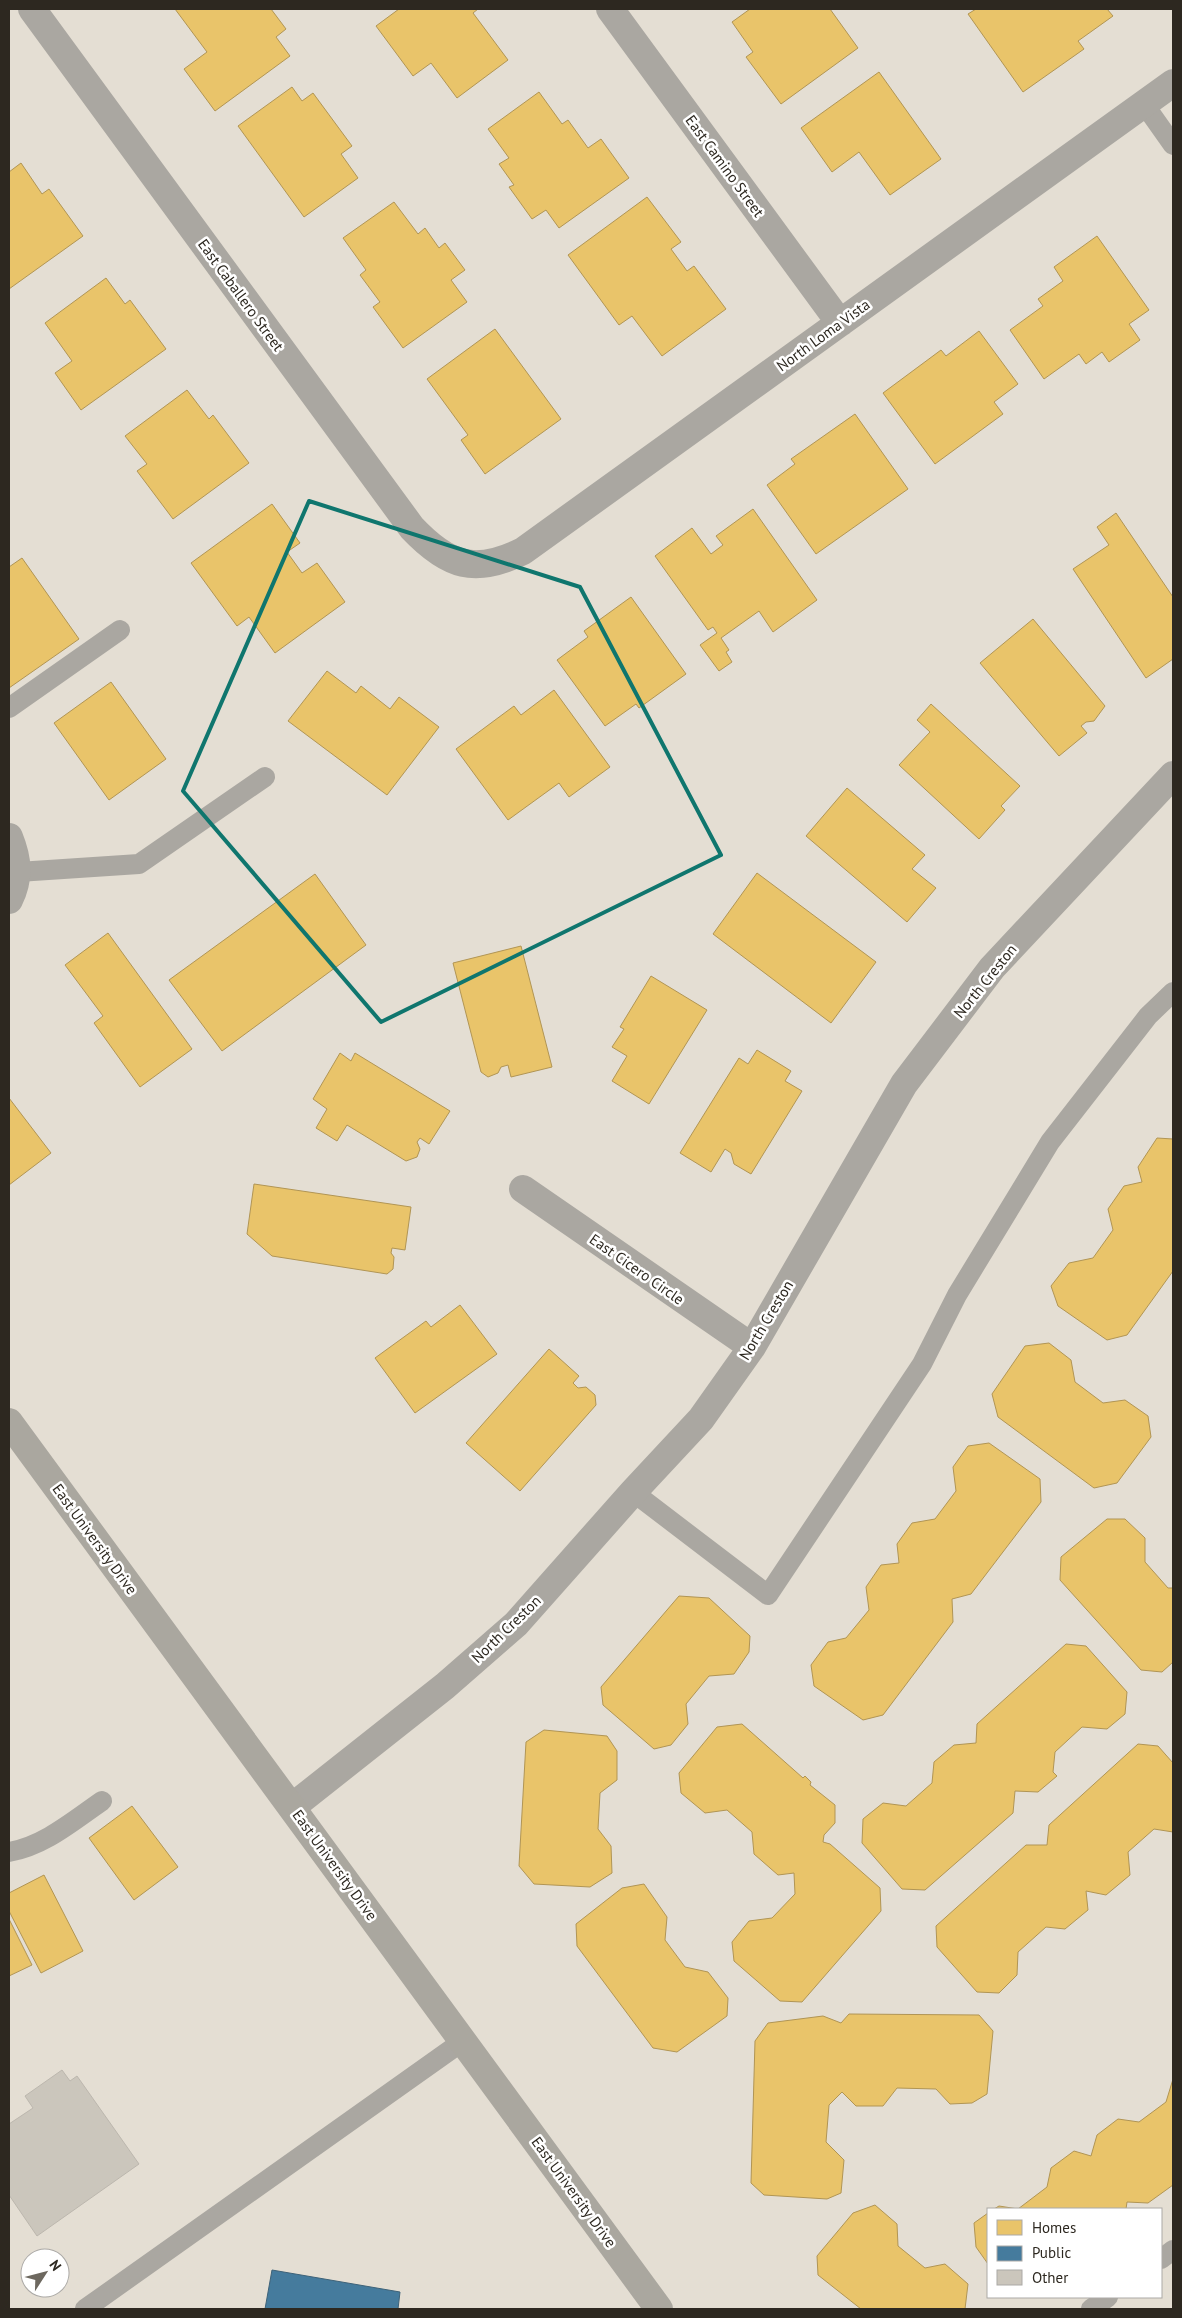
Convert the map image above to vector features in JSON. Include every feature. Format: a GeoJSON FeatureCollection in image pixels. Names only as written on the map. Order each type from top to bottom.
{"type":"FeatureCollection","features":[{"type":"Feature","properties":{"kind":"main road","name":"East University Drive"},"geometry":{"type":"LineString","coordinates":[[9,1422],[659,2309]]}},
{"type":"Feature","properties":{"kind":"street","name":"East Caballero Street"},"geometry":{"type":"LineString","coordinates":[[32,9],[412,528],[428,545],[444,557],[464,565]]}},
{"type":"Feature","properties":{"kind":"street","name":"East Camino Street"},"geometry":{"type":"LineString","coordinates":[[610,9],[840,322]]}},
{"type":"Feature","properties":{"kind":"street","name":"North Loma Vista"},"geometry":{"type":"LineString","coordinates":[[464,565],[485,565],[504,560],[523,551],[1173,83]]}},
{"type":"Feature","properties":{"kind":"street","name":"North Creston"},"geometry":{"type":"LineString","coordinates":[[292,1807],[444,1686],[516,1624],[633,1492],[701,1419],[752,1347],[904,1084],[992,968],[1173,775]]}},
{"type":"Feature","properties":{"kind":"street"},"geometry":{"type":"LineString","coordinates":[[9,837],[16,853],[18,872],[15,888],[9,900]]}},
{"type":"Feature","properties":{"kind":"street","name":"East Cicero Circle"},"geometry":{"type":"LineString","coordinates":[[523,1189],[752,1347]]}},
{"type":"Feature","properties":{"kind":"lane"},"geometry":{"type":"LineString","coordinates":[[1144,104],[1173,145]]}},
{"type":"Feature","properties":{"kind":"lane"},"geometry":{"type":"LineString","coordinates":[[9,708],[120,630]]}},
{"type":"Feature","properties":{"kind":"lane"},"geometry":{"type":"LineString","coordinates":[[18,872],[139,864],[265,777]]}},
{"type":"Feature","properties":{"kind":"lane"},"geometry":{"type":"LineString","coordinates":[[633,1492],[768,1595],[922,1364],[957,1295],[1050,1142],[1148,1016],[1173,992]]}},
{"type":"Feature","properties":{"kind":"lane"},"geometry":{"type":"LineString","coordinates":[[9,1852],[33,1846],[47,1839],[102,1801]]}},
{"type":"Feature","properties":{"kind":"lane"},"geometry":{"type":"LineString","coordinates":[[84,2309],[108,2302],[244,2194],[463,2041]]}},
{"type":"Feature","properties":{"kind":"lane"},"geometry":{"type":"LineString","coordinates":[[1162,2258],[1173,2250]]}},
{"type":"Feature","properties":{"kind":"lane"},"geometry":{"type":"LineString","coordinates":[[1091,2309],[1107,2298]]}},
{"type":"Feature","properties":{"kind":"highlighted area"},"geometry":{"type":"Polygon","coordinates":[[[309,501],[580,587],[721,855],[381,1022],[183,791],[309,501]]]}},
{"type":"Feature","properties":{"kind":"building: Homes"},"geometry":{"type":"Polygon","coordinates":[[[175,9],[271,9],[286,29],[276,37],[290,56],[215,111],[184,69],[207,52],[175,9]]]}},
{"type":"Feature","properties":{"kind":"building: Homes"},"geometry":{"type":"Polygon","coordinates":[[[399,9],[478,9],[473,13],[508,60],[457,98],[431,63],[413,76],[376,26],[399,9]]]}},
{"type":"Feature","properties":{"kind":"building: Homes"},"geometry":{"type":"Polygon","coordinates":[[[750,9],[830,9],[858,48],[781,104],[746,57],[753,52],[732,22],[750,9]]]}},
{"type":"Feature","properties":{"kind":"building: Homes"},"geometry":{"type":"Polygon","coordinates":[[[976,9],[1107,9],[1113,16],[1078,41],[1084,49],[1023,92],[968,14],[976,9]]]}},
{"type":"Feature","properties":{"kind":"building: Homes"},"geometry":{"type":"Polygon","coordinates":[[[879,72],[941,159],[890,195],[859,152],[832,172],[801,128],[879,72]]]}},
{"type":"Feature","properties":{"kind":"building: Homes"},"geometry":{"type":"Polygon","coordinates":[[[292,87],[302,101],[313,93],[352,146],[341,154],[358,178],[304,217],[238,126],[292,87]]]}},
{"type":"Feature","properties":{"kind":"building: Homes"},"geometry":{"type":"Polygon","coordinates":[[[539,92],[562,124],[568,120],[588,148],[601,139],[629,178],[559,228],[546,210],[532,219],[509,187],[514,185],[499,164],[509,158],[488,129],[539,92]]]}},
{"type":"Feature","properties":{"kind":"building: Homes"},"geometry":{"type":"Polygon","coordinates":[[[21,163],[42,194],[49,189],[83,236],[9,289],[9,172],[21,163]]]}},
{"type":"Feature","properties":{"kind":"building: Homes"},"geometry":{"type":"Polygon","coordinates":[[[647,197],[681,242],[671,249],[687,271],[694,266],[726,309],[662,356],[632,316],[619,325],[568,255],[647,197]]]}},
{"type":"Feature","properties":{"kind":"building: Homes"},"geometry":{"type":"Polygon","coordinates":[[[394,202],[418,234],[425,228],[439,248],[445,243],[465,270],[451,280],[467,302],[403,348],[373,307],[380,302],[360,275],[366,270],[343,238],[394,202]]]}},
{"type":"Feature","properties":{"kind":"building: Homes"},"geometry":{"type":"Polygon","coordinates":[[[1097,236],[1149,310],[1129,324],[1140,340],[1109,362],[1102,352],[1086,364],[1079,354],[1044,379],[1010,330],[1043,306],[1038,299],[1063,281],[1054,267],[1097,236]]]}},
{"type":"Feature","properties":{"kind":"building: Homes"},"geometry":{"type":"Polygon","coordinates":[[[106,278],[125,304],[130,300],[166,349],[81,410],[55,373],[72,361],[45,323],[106,278]]]}},
{"type":"Feature","properties":{"kind":"building: Homes"},"geometry":{"type":"Polygon","coordinates":[[[495,329],[561,419],[485,474],[461,440],[468,435],[427,379],[495,329]]]}},
{"type":"Feature","properties":{"kind":"building: Homes"},"geometry":{"type":"Polygon","coordinates":[[[979,331],[1018,384],[994,402],[1003,414],[935,464],[883,393],[941,350],[946,356],[979,331]]]}},
{"type":"Feature","properties":{"kind":"building: Homes"},"geometry":{"type":"Polygon","coordinates":[[[187,390],[209,419],[213,415],[249,463],[173,519],[137,471],[147,464],[125,436],[187,390]]]}},
{"type":"Feature","properties":{"kind":"building: Homes"},"geometry":{"type":"Polygon","coordinates":[[[855,414],[908,489],[816,554],[767,485],[795,464],[791,459],[855,414]]]}},
{"type":"Feature","properties":{"kind":"building: Homes"},"geometry":{"type":"Polygon","coordinates":[[[272,504],[300,543],[287,552],[302,573],[317,563],[345,602],[275,653],[249,617],[237,626],[191,563],[272,504]]]}},
{"type":"Feature","properties":{"kind":"building: Homes"},"geometry":{"type":"Polygon","coordinates":[[[753,509],[817,600],[773,632],[759,611],[721,638],[729,650],[726,652],[732,662],[719,671],[700,645],[717,633],[713,627],[708,630],[655,556],[692,528],[711,554],[723,545],[716,536],[753,509]]]}},
{"type":"Feature","properties":{"kind":"building: Homes"},"geometry":{"type":"Polygon","coordinates":[[[1116,513],[1173,597],[1173,659],[1146,678],[1073,569],[1109,545],[1097,527],[1116,513]]]}},
{"type":"Feature","properties":{"kind":"building: Homes"},"geometry":{"type":"Polygon","coordinates":[[[22,558],[79,639],[9,688],[9,567],[22,558]]]}},
{"type":"Feature","properties":{"kind":"building: Homes"},"geometry":{"type":"Polygon","coordinates":[[[631,597],[686,674],[639,708],[636,704],[605,726],[557,660],[588,637],[584,631],[631,597]]]}},
{"type":"Feature","properties":{"kind":"building: Homes"},"geometry":{"type":"Polygon","coordinates":[[[1033,619],[1105,706],[1094,721],[1086,722],[1081,726],[1087,733],[1059,756],[980,663],[1033,619]]]}},
{"type":"Feature","properties":{"kind":"building: Homes"},"geometry":{"type":"Polygon","coordinates":[[[327,671],[356,693],[361,686],[390,709],[399,697],[439,727],[387,795],[288,721],[327,671]]]}},
{"type":"Feature","properties":{"kind":"building: Homes"},"geometry":{"type":"Polygon","coordinates":[[[111,682],[166,759],[109,800],[54,723],[111,682]]]}},
{"type":"Feature","properties":{"kind":"building: Homes"},"geometry":{"type":"Polygon","coordinates":[[[554,690],[610,767],[569,797],[559,783],[508,820],[456,749],[514,706],[521,715],[554,690]]]}},
{"type":"Feature","properties":{"kind":"building: Homes"},"geometry":{"type":"Polygon","coordinates":[[[931,704],[1020,786],[1001,806],[1005,810],[979,839],[899,765],[930,732],[917,720],[931,704]]]}},
{"type":"Feature","properties":{"kind":"building: Homes"},"geometry":{"type":"Polygon","coordinates":[[[847,788],[925,855],[912,869],[936,888],[907,922],[806,836],[847,788]]]}},
{"type":"Feature","properties":{"kind":"building: Homes"},"geometry":{"type":"Polygon","coordinates":[[[757,873],[876,962],[831,1023],[713,934],[757,873]]]}},
{"type":"Feature","properties":{"kind":"building: Homes"},"geometry":{"type":"Polygon","coordinates":[[[315,874],[366,945],[222,1051],[169,980],[315,874]]]}},
{"type":"Feature","properties":{"kind":"building: Homes"},"geometry":{"type":"Polygon","coordinates":[[[108,933],[192,1049],[140,1087],[94,1023],[103,1016],[65,965],[108,933]]]}},
{"type":"Feature","properties":{"kind":"building: Homes"},"geometry":{"type":"Polygon","coordinates":[[[521,946],[552,1067],[511,1077],[508,1065],[501,1067],[498,1073],[488,1077],[481,1072],[453,963],[521,946]]]}},
{"type":"Feature","properties":{"kind":"building: Homes"},"geometry":{"type":"Polygon","coordinates":[[[651,976],[707,1010],[649,1104],[612,1081],[627,1056],[612,1047],[624,1029],[620,1027],[651,976]]]}},
{"type":"Feature","properties":{"kind":"building: Homes"},"geometry":{"type":"Polygon","coordinates":[[[757,1050],[791,1071],[785,1081],[802,1091],[751,1174],[734,1164],[731,1153],[725,1149],[711,1172],[680,1153],[739,1058],[748,1064],[757,1050]]]}},
{"type":"Feature","properties":{"kind":"building: Homes"},"geometry":{"type":"Polygon","coordinates":[[[340,1053],[351,1061],[355,1053],[450,1111],[429,1144],[420,1138],[417,1142],[420,1149],[417,1157],[406,1161],[347,1125],[337,1141],[316,1128],[327,1109],[313,1099],[340,1053]]]}},
{"type":"Feature","properties":{"kind":"building: Homes"},"geometry":{"type":"Polygon","coordinates":[[[9,1098],[51,1153],[9,1185],[9,1098]]]}},
{"type":"Feature","properties":{"kind":"building: Homes"},"geometry":{"type":"Polygon","coordinates":[[[1157,1138],[1173,1139],[1173,1271],[1127,1335],[1107,1340],[1058,1306],[1051,1286],[1069,1263],[1093,1258],[1113,1230],[1108,1209],[1124,1186],[1142,1182],[1138,1167],[1157,1138]]]}},
{"type":"Feature","properties":{"kind":"building: Homes"},"geometry":{"type":"Polygon","coordinates":[[[254,1184],[411,1207],[405,1250],[392,1248],[391,1253],[394,1257],[393,1269],[387,1274],[272,1256],[247,1234],[254,1184]]]}},
{"type":"Feature","properties":{"kind":"building: Homes"},"geometry":{"type":"Polygon","coordinates":[[[460,1305],[497,1354],[415,1413],[375,1358],[426,1321],[431,1327],[460,1305]]]}},
{"type":"Feature","properties":{"kind":"building: Homes"},"geometry":{"type":"Polygon","coordinates":[[[1049,1343],[1071,1360],[1075,1382],[1103,1403],[1125,1400],[1148,1416],[1151,1437],[1117,1483],[1094,1488],[998,1417],[992,1394],[1025,1346],[1049,1343]]]}},
{"type":"Feature","properties":{"kind":"building: Homes"},"geometry":{"type":"Polygon","coordinates":[[[549,1349],[579,1376],[573,1383],[578,1388],[586,1387],[595,1395],[596,1405],[520,1491],[466,1443],[549,1349]]]}},
{"type":"Feature","properties":{"kind":"building: Homes"},"geometry":{"type":"Polygon","coordinates":[[[989,1443],[1040,1479],[1041,1502],[971,1594],[952,1599],[953,1622],[883,1715],[863,1720],[814,1686],[811,1665],[828,1642],[846,1638],[869,1610],[866,1587],[881,1565],[899,1563],[897,1544],[912,1523],[935,1519],[956,1491],[953,1467],[968,1446],[989,1443]]]}},
{"type":"Feature","properties":{"kind":"building: Homes"},"geometry":{"type":"Polygon","coordinates":[[[1107,1519],[1125,1519],[1145,1538],[1145,1562],[1168,1588],[1173,1588],[1173,1662],[1162,1672],[1141,1670],[1060,1580],[1061,1557],[1107,1519]]]}},
{"type":"Feature","properties":{"kind":"building: Homes"},"geometry":{"type":"Polygon","coordinates":[[[679,1596],[709,1598],[750,1636],[749,1652],[734,1674],[709,1676],[686,1704],[688,1724],[671,1745],[654,1749],[603,1705],[601,1687],[679,1596]]]}},
{"type":"Feature","properties":{"kind":"building: Homes"},"geometry":{"type":"Polygon","coordinates":[[[1066,1644],[1086,1646],[1127,1692],[1125,1714],[1107,1729],[1082,1727],[1055,1752],[1053,1772],[1057,1776],[1038,1792],[1015,1791],[1013,1813],[925,1890],[902,1889],[862,1843],[863,1819],[883,1803],[906,1806],[932,1783],[934,1762],[954,1745],[976,1743],[977,1724],[1066,1644]]]}},
{"type":"Feature","properties":{"kind":"building: Homes"},"geometry":{"type":"Polygon","coordinates":[[[742,1724],[803,1778],[805,1776],[811,1782],[810,1785],[835,1805],[835,1823],[824,1835],[823,1842],[830,1844],[880,1888],[881,1911],[802,2002],[780,2001],[734,1961],[732,1942],[749,1921],[772,1918],[795,1894],[794,1873],[778,1875],[754,1854],[752,1832],[727,1810],[705,1813],[681,1793],[679,1773],[717,1727],[742,1724]]]}},
{"type":"Feature","properties":{"kind":"building: Homes"},"geometry":{"type":"Polygon","coordinates":[[[544,1730],[607,1736],[617,1751],[617,1780],[600,1793],[598,1829],[611,1846],[612,1873],[590,1887],[534,1884],[519,1866],[526,1742],[544,1730]]]}},
{"type":"Feature","properties":{"kind":"building: Homes"},"geometry":{"type":"Polygon","coordinates":[[[1138,1744],[1158,1746],[1173,1763],[1173,1832],[1154,1829],[1128,1852],[1130,1875],[1106,1895],[1086,1891],[1088,1910],[1065,1929],[1046,1927],[1018,1952],[1017,1975],[999,1993],[977,1992],[937,1947],[936,1926],[1026,1845],[1047,1845],[1049,1825],[1138,1744]]]}},
{"type":"Feature","properties":{"kind":"building: Homes"},"geometry":{"type":"Polygon","coordinates":[[[132,1806],[178,1867],[134,1900],[89,1838],[132,1806]]]}},
{"type":"Feature","properties":{"kind":"building: Homes"},"geometry":{"type":"Polygon","coordinates":[[[44,1875],[83,1951],[41,1973],[9,1911],[9,1893],[44,1875]]]}},
{"type":"Feature","properties":{"kind":"building: Homes"},"geometry":{"type":"Polygon","coordinates":[[[644,1884],[667,1917],[665,1940],[685,1967],[708,1972],[728,1998],[727,2016],[677,2052],[653,2048],[577,1946],[576,1924],[622,1888],[644,1884]]]}},
{"type":"Feature","properties":{"kind":"building: Homes"},"geometry":{"type":"Polygon","coordinates":[[[9,1919],[32,1965],[9,1976],[9,1919]]]}},
{"type":"Feature","properties":{"kind":"building: Homes"},"geometry":{"type":"Polygon","coordinates":[[[849,2014],[979,2015],[993,2031],[987,2094],[972,2103],[950,2104],[936,2089],[897,2088],[883,2106],[856,2106],[842,2092],[829,2105],[826,2142],[844,2160],[841,2193],[827,2199],[764,2195],[751,2183],[755,2041],[768,2023],[823,2016],[841,2023],[849,2014]]]}},
{"type":"Feature","properties":{"kind":"building: Homes"},"geometry":{"type":"Polygon","coordinates":[[[1173,2079],[1173,2185],[1148,2203],[1127,2202],[1126,2208],[1019,2208],[1047,2187],[1051,2168],[1074,2151],[1091,2156],[1097,2135],[1118,2119],[1139,2122],[1166,2102],[1173,2079]]]}},
{"type":"Feature","properties":{"kind":"building: Homes"},"geometry":{"type":"Polygon","coordinates":[[[875,2205],[897,2224],[898,2246],[925,2268],[945,2264],[968,2284],[965,2309],[861,2309],[818,2275],[817,2256],[853,2213],[875,2205]]]}},
{"type":"Feature","properties":{"kind":"building: Homes"},"geometry":{"type":"Polygon","coordinates":[[[999,2206],[1012,2208],[996,2208],[999,2206]]]}},
{"type":"Feature","properties":{"kind":"building: Homes"},"geometry":{"type":"Polygon","coordinates":[[[987,2214],[987,2263],[976,2247],[974,2223],[987,2214]]]}},
{"type":"Feature","properties":{"kind":"building: Public"},"geometry":{"type":"Polygon","coordinates":[[[272,2270],[400,2292],[398,2309],[265,2309],[272,2270]]]}},
{"type":"Feature","properties":{"kind":"building: Other"},"geometry":{"type":"Polygon","coordinates":[[[62,2070],[70,2081],[77,2076],[139,2164],[37,2236],[9,2195],[9,2124],[33,2108],[25,2096],[62,2070]]]}}]}
